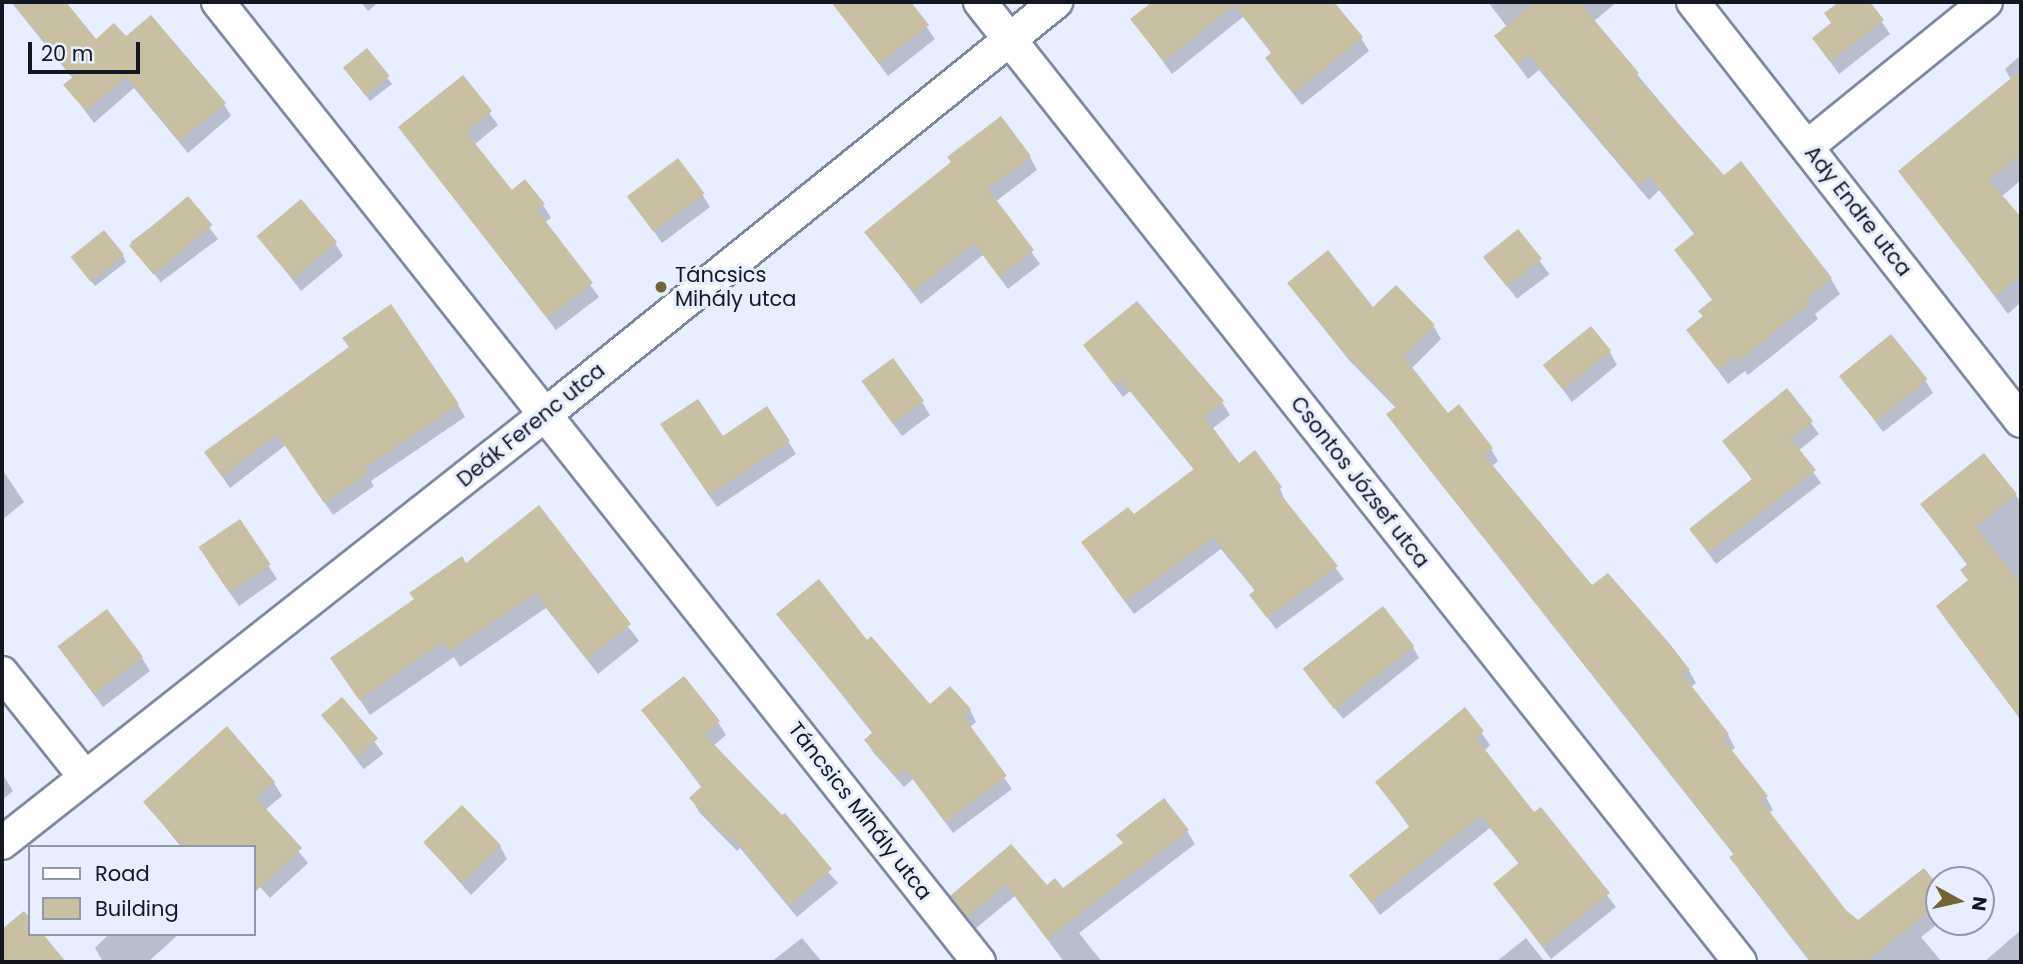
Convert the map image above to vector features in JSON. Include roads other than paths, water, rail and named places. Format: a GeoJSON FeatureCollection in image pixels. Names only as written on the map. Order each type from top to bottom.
{"type":"FeatureCollection","features":[{"type":"Feature","properties":{"kind":"street","name":"Táncsics Mihály utca"},"geometry":{"type":"LineString","coordinates":[[218,2],[979,962]]}},
{"type":"Feature","properties":{"kind":"street","name":"Csontos József utca"},"geometry":{"type":"LineString","coordinates":[[980,2],[1740,962]]}},
{"type":"Feature","properties":{"kind":"street","name":"Deák Ferenc utca"},"geometry":{"type":"LineString","coordinates":[[2,844],[546,414],[1056,2]]}},
{"type":"Feature","properties":{"kind":"street","name":"Ady Endre utca"},"geometry":{"type":"LineString","coordinates":[[1693,2],[2021,421]]}},
{"type":"Feature","properties":{"kind":"street"},"geometry":{"type":"LineString","coordinates":[[1808,146],[1986,2]]}},
{"type":"Feature","properties":{"kind":"street"},"geometry":{"type":"LineString","coordinates":[[2,673],[85,777]]}},
{"type":"Feature","properties":{"kind":"place","name":"Táncsics Mihály utca"},"geometry":{"type":"Point","coordinates":[661,287]}}]}
